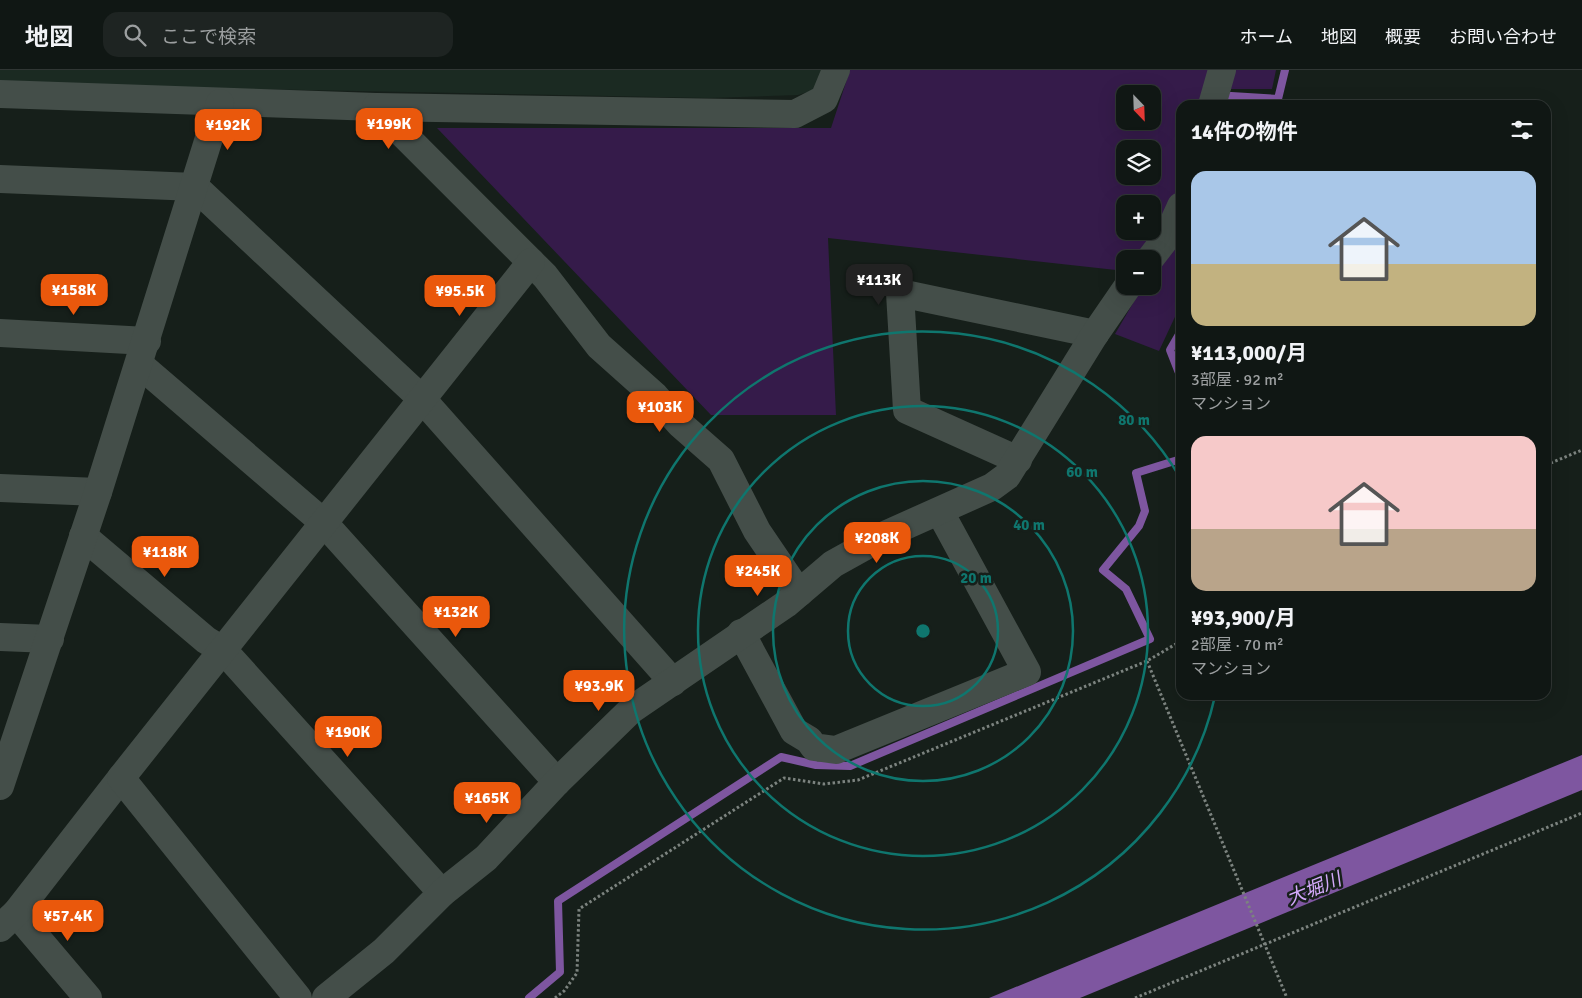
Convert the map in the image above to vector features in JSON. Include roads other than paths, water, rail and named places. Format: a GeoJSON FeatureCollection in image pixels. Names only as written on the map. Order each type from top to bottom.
{"type":"FeatureCollection","features":[{"type":"Feature","properties":{"kind":"street"},"geometry":{"type":"LineString","coordinates":[[0,94],[376,107],[795,114],[824,99],[836,70]]}},
{"type":"Feature","properties":{"kind":"street"},"geometry":{"type":"LineString","coordinates":[[1213,100],[1222,70]]}},
{"type":"Feature","properties":{"kind":"street"},"geometry":{"type":"LineString","coordinates":[[0,786],[98,492],[220,103]]}},
{"type":"Feature","properties":{"kind":"street"},"geometry":{"type":"LineString","coordinates":[[376,107],[545,276],[599,346],[656,396],[680,424],[721,460],[757,530],[799,593]]}},
{"type":"Feature","properties":{"kind":"street"},"geometry":{"type":"LineString","coordinates":[[0,179],[195,187],[422,399],[672,682]]}},
{"type":"Feature","properties":{"kind":"street"},"geometry":{"type":"LineString","coordinates":[[1157,250],[1166,237],[1176,216]]}},
{"type":"Feature","properties":{"kind":"street"},"geometry":{"type":"LineString","coordinates":[[88,998],[8,921],[224,652],[531,262]]}},
{"type":"Feature","properties":{"kind":"street"},"geometry":{"type":"LineString","coordinates":[[1018,460],[907,410],[900,293],[1095,334]]}},
{"type":"Feature","properties":{"kind":"street"},"geometry":{"type":"LineString","coordinates":[[326,998],[384,951],[442,893],[486,858],[557,782],[631,710],[799,593],[840,560],[887,534],[940,512],[992,487],[1007,476],[1095,334],[1122,295]]}},
{"type":"Feature","properties":{"kind":"street"},"geometry":{"type":"LineString","coordinates":[[0,333],[143,352],[324,523],[557,782]]}},
{"type":"Feature","properties":{"kind":"street"},"geometry":{"type":"LineString","coordinates":[[0,488],[98,492]]}},
{"type":"Feature","properties":{"kind":"street"},"geometry":{"type":"LineString","coordinates":[[740,633],[794,730],[809,740],[814,747],[836,750],[1027,672],[940,512]]}},
{"type":"Feature","properties":{"kind":"street"},"geometry":{"type":"LineString","coordinates":[[83,536],[206,640],[224,652],[442,893]]}},
{"type":"Feature","properties":{"kind":"street"},"geometry":{"type":"LineString","coordinates":[[0,637],[50,639]]}},
{"type":"Feature","properties":{"kind":"street"},"geometry":{"type":"LineString","coordinates":[[121,778],[298,998]]}},
{"type":"Feature","properties":{"kind":"water","name":"大堀川"},"geometry":{"type":"Polygon","coordinates":[[[1582,755],[1582,790],[1080,998],[989,998],[1582,755]]]}},
{"type":"Feature","properties":{"kind":"waterway"},"geometry":{"type":"LineString","coordinates":[[1231,100],[1231,96],[1278,99],[1285,70]]}},
{"type":"Feature","properties":{"kind":"waterway"},"geometry":{"type":"LineString","coordinates":[[1176,340],[1170,350],[1176,365]]}},
{"type":"Feature","properties":{"kind":"waterway"},"geometry":{"type":"LineString","coordinates":[[529,998],[560,972],[558,901],[781,757],[816,765],[850,766],[1150,639],[1126,589],[1103,570],[1139,526],[1145,511],[1136,473],[1176,461]]}}]}
